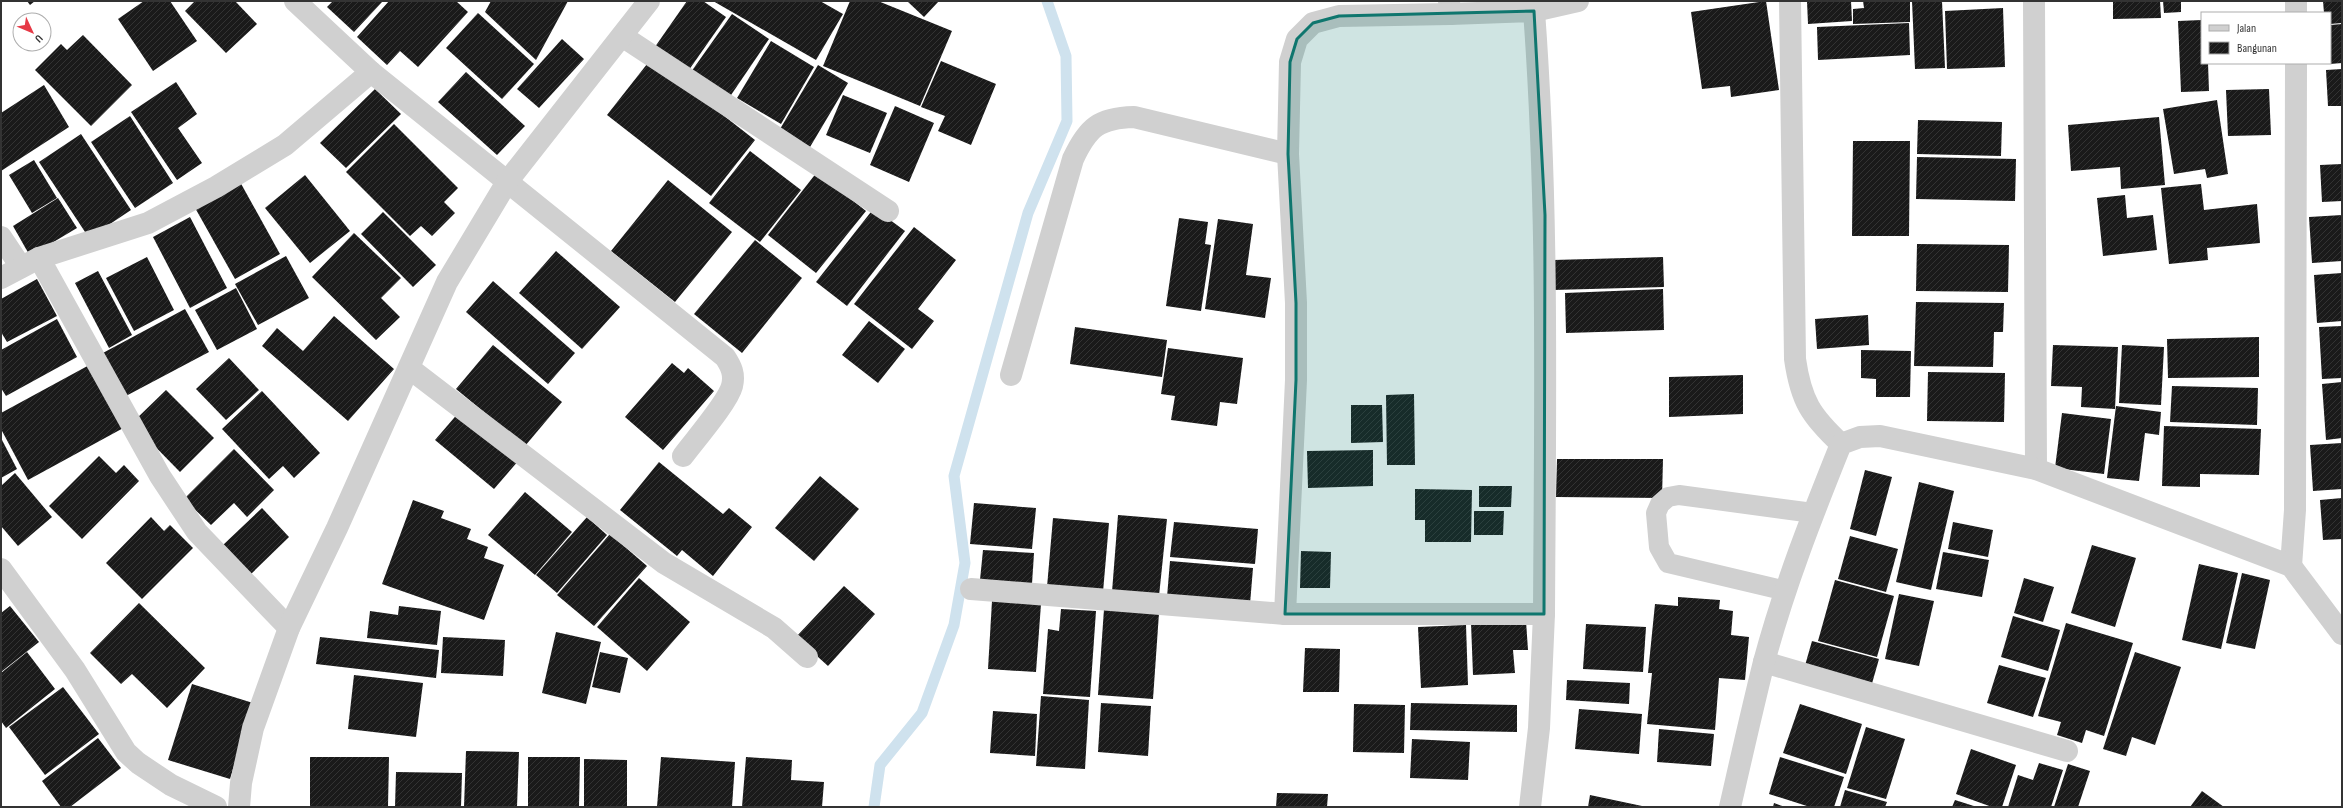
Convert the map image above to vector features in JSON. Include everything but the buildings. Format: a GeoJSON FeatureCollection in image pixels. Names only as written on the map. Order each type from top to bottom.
{"type":"FeatureCollection","features":[{"type":"Feature","properties":{"kind":"street"},"geometry":{"type":"LineString","coordinates":[[295,1],[371,72],[725,357],[732,367],[733,384],[730,393],[683,456]]}},
{"type":"Feature","properties":{"kind":"street"},"geometry":{"type":"LineString","coordinates":[[239,807],[241,783],[253,728],[289,628],[447,282],[507,182],[649,1]]}},
{"type":"Feature","properties":{"kind":"street"},"geometry":{"type":"LineString","coordinates":[[1286,614],[1296,380],[1296,303],[1288,154],[1290,62],[1297,39],[1313,23],[1339,16],[1450,7],[1534,11],[1578,1]]}},
{"type":"Feature","properties":{"kind":"street"},"geometry":{"type":"LineString","coordinates":[[1790,1],[1795,359],[1798,381],[1805,402],[1818,423],[1841,444]]}},
{"type":"Feature","properties":{"kind":"street"},"geometry":{"type":"LineString","coordinates":[[2034,1],[2036,468]]}},
{"type":"Feature","properties":{"kind":"street"},"geometry":{"type":"LineString","coordinates":[[2296,1],[2296,12]]}},
{"type":"Feature","properties":{"kind":"street"},"geometry":{"type":"LineString","coordinates":[[1530,807],[1539,728],[1544,614],[1545,215],[1542,115],[1534,11]]}},
{"type":"Feature","properties":{"kind":"street"},"geometry":{"type":"LineString","coordinates":[[622,36],[888,211]]}},
{"type":"Feature","properties":{"kind":"street"},"geometry":{"type":"LineString","coordinates":[[2291,566],[2295,510],[2296,64]]}},
{"type":"Feature","properties":{"kind":"street"},"geometry":{"type":"LineString","coordinates":[[1,278],[30,262],[148,223],[216,187],[285,145],[371,72]]}},
{"type":"Feature","properties":{"kind":"street"},"geometry":{"type":"LineString","coordinates":[[1011,375],[1073,159],[1083,137],[1098,124],[1116,118],[1134,117],[1288,154]]}},
{"type":"Feature","properties":{"kind":"street"},"geometry":{"type":"LineString","coordinates":[[1,237],[30,262],[160,476],[198,532],[289,628]]}},
{"type":"Feature","properties":{"kind":"street"},"geometry":{"type":"LineString","coordinates":[[409,368],[664,563],[774,628],[807,657]]}},
{"type":"Feature","properties":{"kind":"street"},"geometry":{"type":"LineString","coordinates":[[1730,807],[1764,662],[1786,591],[1813,513],[1841,444],[1860,437],[1880,436],[2036,468],[2291,566],[2342,634]]}},
{"type":"Feature","properties":{"kind":"street"},"geometry":{"type":"LineString","coordinates":[[1,569],[75,670],[126,752],[138,763],[171,785],[216,807]]}},
{"type":"Feature","properties":{"kind":"street"},"geometry":{"type":"LineString","coordinates":[[971,589],[1286,614],[1544,614]]}},
{"type":"Feature","properties":{"kind":"street"},"geometry":{"type":"LineString","coordinates":[[1764,662],[2067,751]]}},
{"type":"Feature","properties":{"kind":"lane"},"geometry":{"type":"LineString","coordinates":[[1786,591],[1668,563],[1659,547],[1656,513],[1660,504],[1668,497],[1679,495],[1813,513]]}},
{"type":"Feature","properties":{"kind":"highlighted area"},"geometry":{"type":"Polygon","coordinates":[[[1534,11],[1545,215],[1544,614],[1285,614],[1296,380],[1296,303],[1288,154],[1290,62],[1297,39],[1313,23],[1339,16],[1534,11]]]}},
{"type":"Feature","properties":{"kind":"waterway"},"geometry":{"type":"LineString","coordinates":[[874,807],[880,765],[922,713],[954,625],[965,563],[954,476],[1028,213],[1067,121],[1066,56],[1047,1]]}}]}
